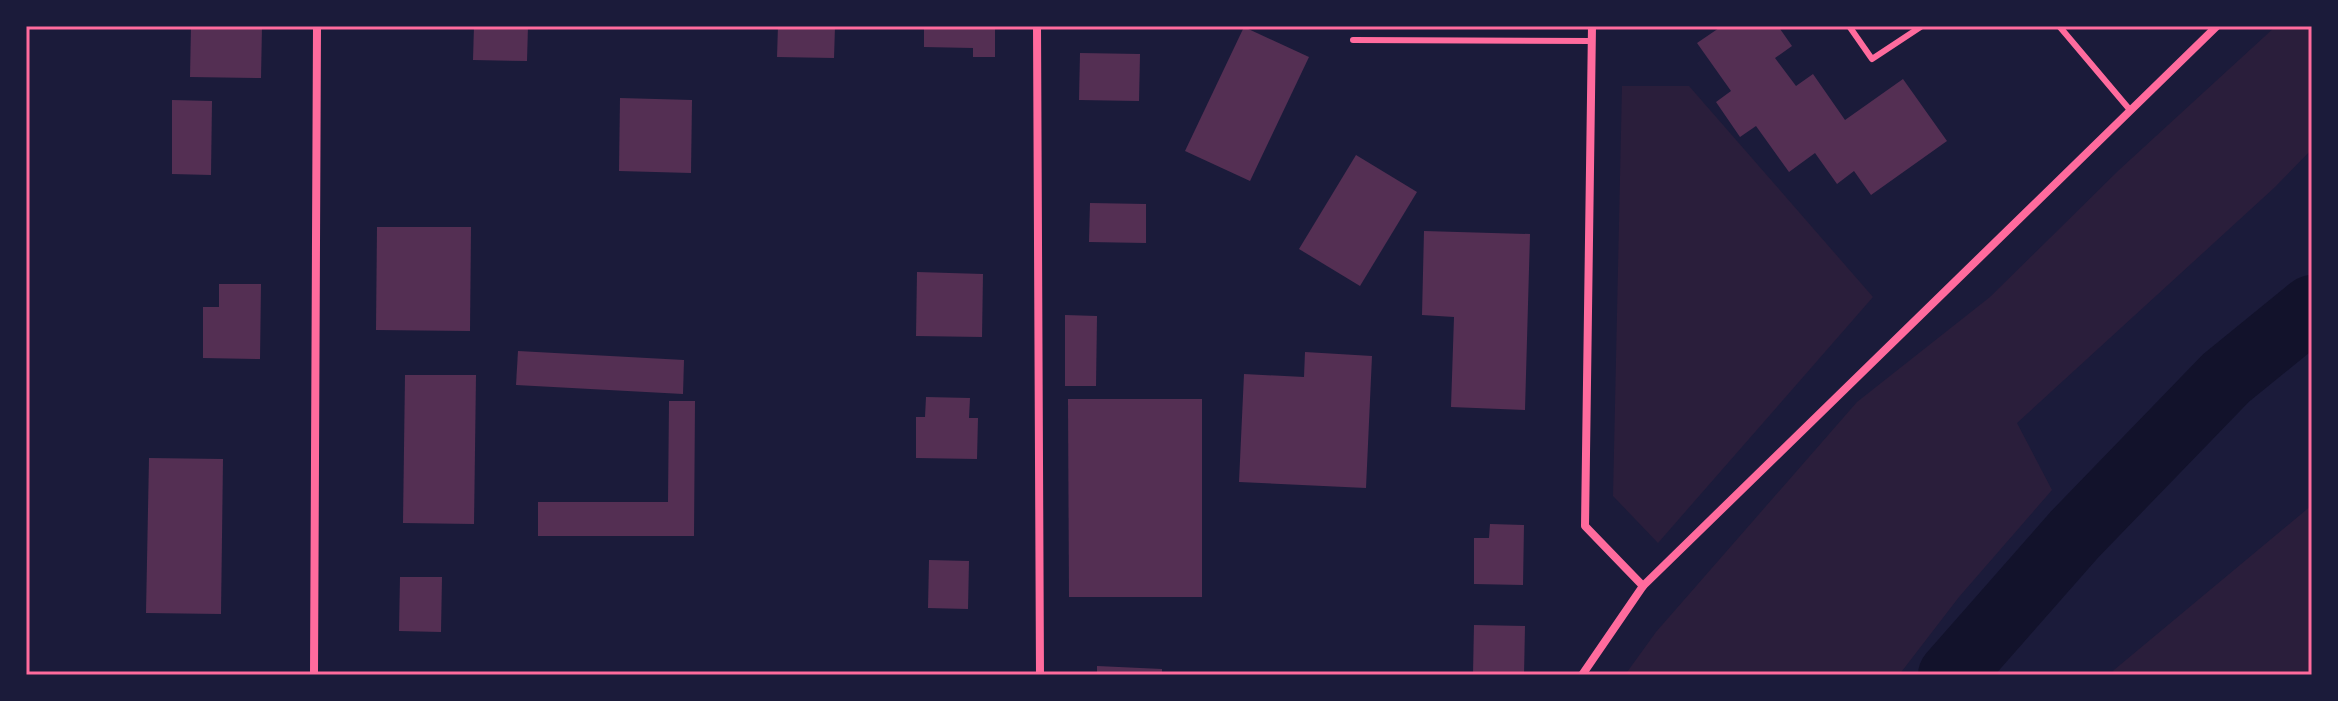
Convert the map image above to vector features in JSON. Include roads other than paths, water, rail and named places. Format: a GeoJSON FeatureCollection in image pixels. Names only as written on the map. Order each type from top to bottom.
{"type":"FeatureCollection","features":[{"type":"Feature","properties":{"kind":"street"},"geometry":{"type":"LineString","coordinates":[[314,675],[317,26]]}},
{"type":"Feature","properties":{"kind":"street"},"geometry":{"type":"LineString","coordinates":[[1037,26],[1040,675]]}},
{"type":"Feature","properties":{"kind":"street"},"geometry":{"type":"LineString","coordinates":[[1592,26],[1585,526],[1643,586]]}},
{"type":"Feature","properties":{"kind":"street"},"geometry":{"type":"LineString","coordinates":[[1582,675],[1643,586],[2217,26]]}},
{"type":"Feature","properties":{"kind":"lane"},"geometry":{"type":"LineString","coordinates":[[1849,26],[1872,59],[1922,26]]}},
{"type":"Feature","properties":{"kind":"lane"},"geometry":{"type":"LineString","coordinates":[[2059,26],[2130,110]]}},
{"type":"Feature","properties":{"kind":"lane"},"geometry":{"type":"LineString","coordinates":[[1353,40],[1592,41]]}},
{"type":"Feature","properties":{"kind":"waterway"},"geometry":{"type":"LineString","coordinates":[[1951,675],[2075,534],[2226,378],[2312,308]]}}]}
